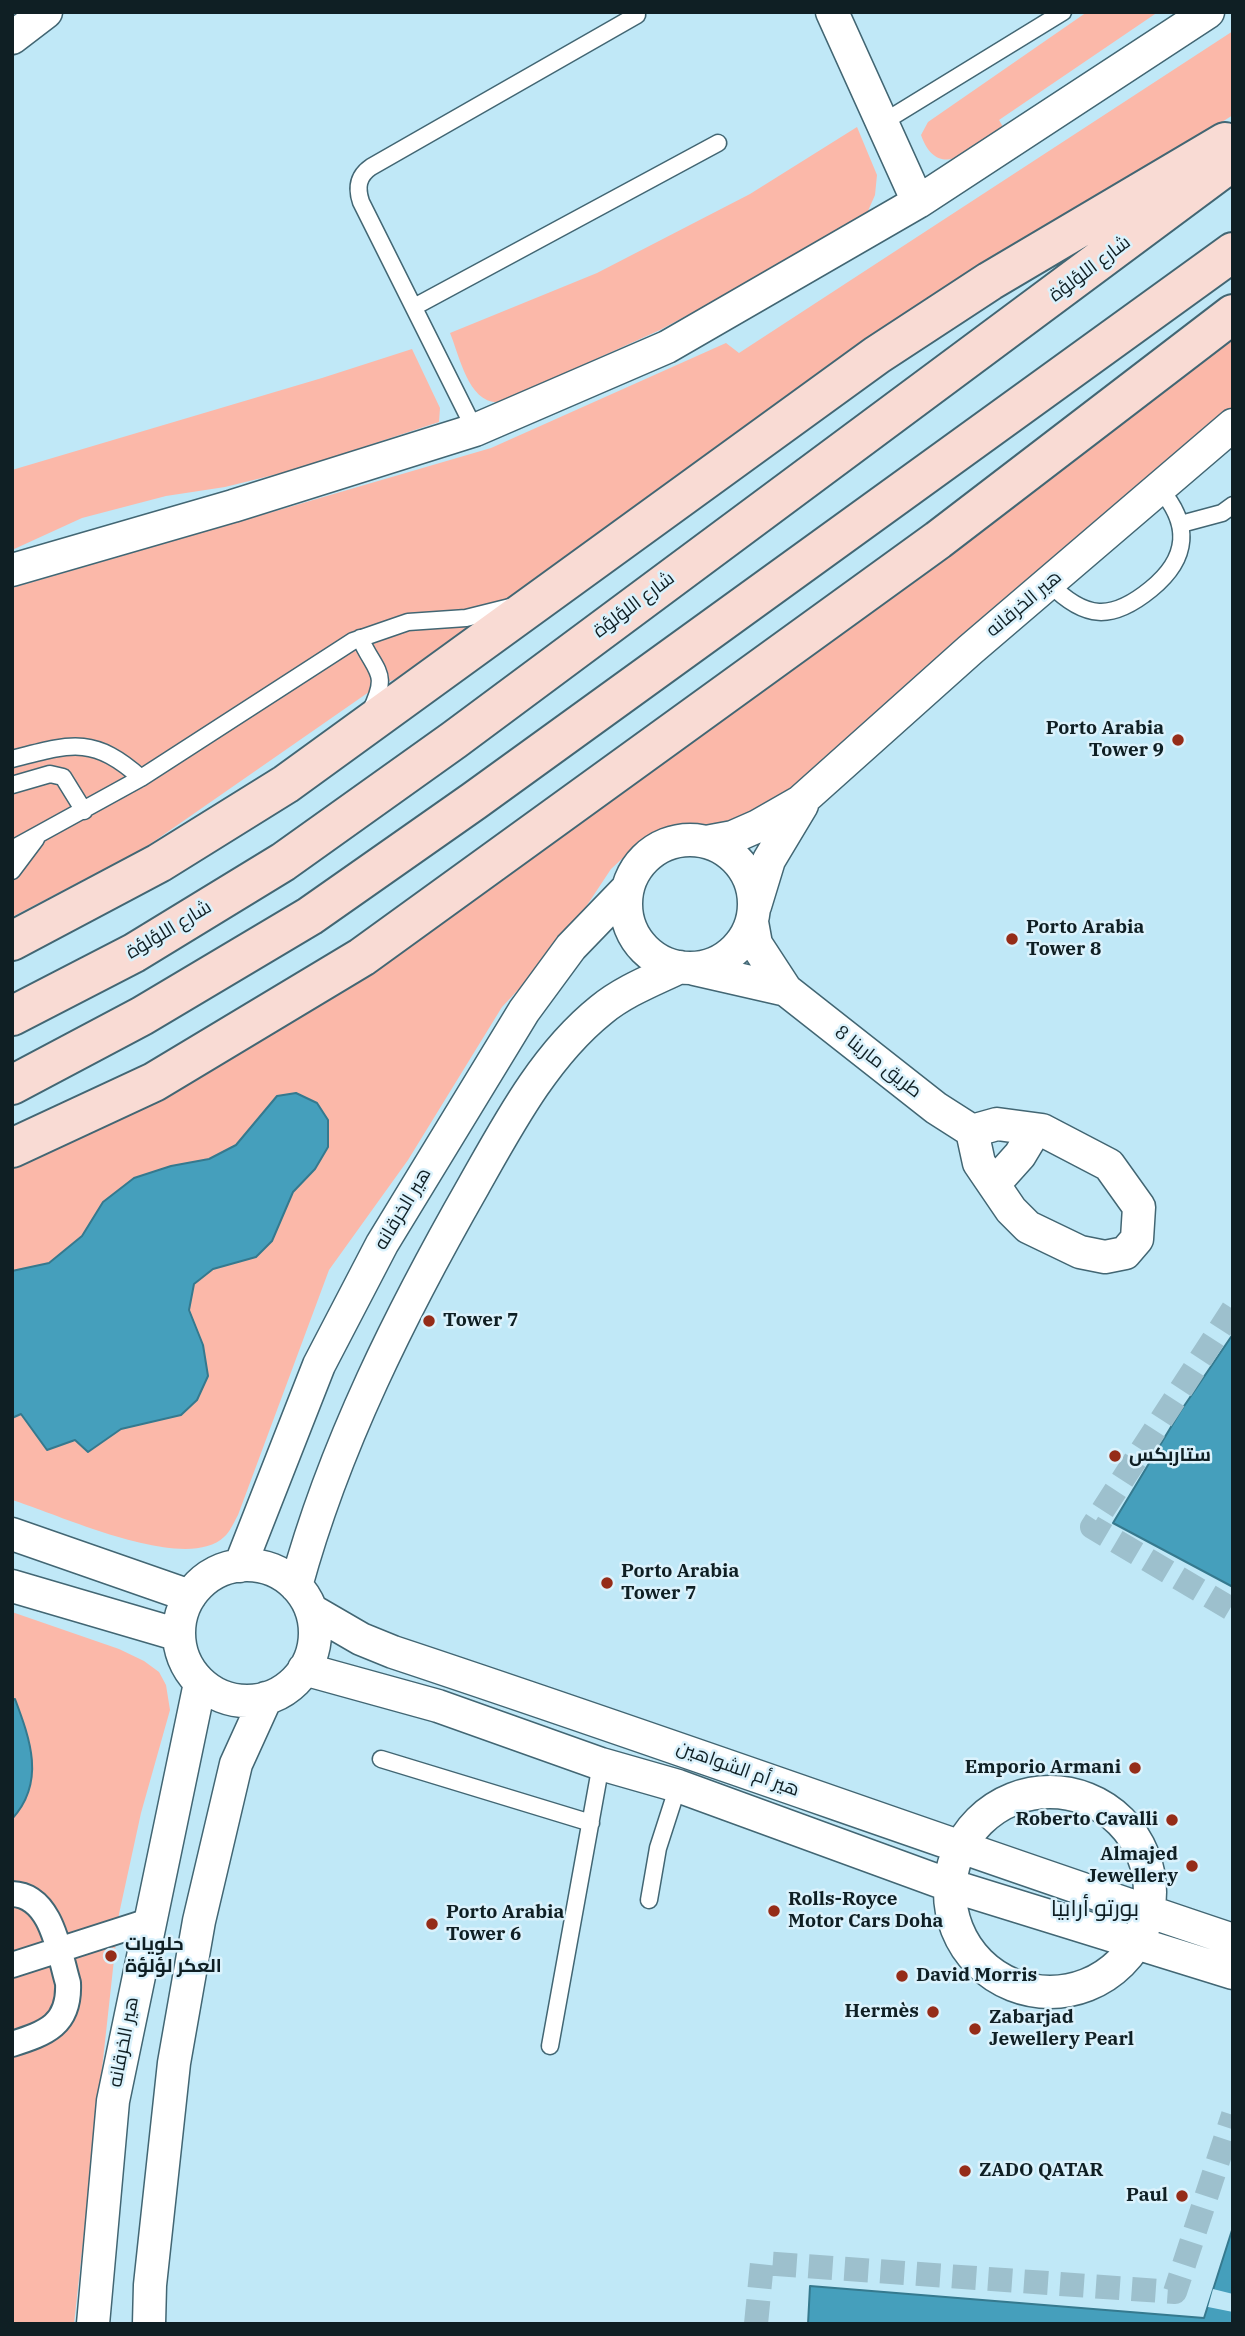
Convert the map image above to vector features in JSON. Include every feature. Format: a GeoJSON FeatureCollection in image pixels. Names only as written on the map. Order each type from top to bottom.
{"type":"FeatureCollection","features":[{"type":"Feature","properties":{"kind":"main road"},"geometry":{"type":"LineString","coordinates":[[12,941],[159,863],[286,785],[877,355],[990,281],[1233,138]]}},
{"type":"Feature","properties":{"kind":"main road","name":"شارع اللؤلؤة"},"geometry":{"type":"LineString","coordinates":[[12,1016],[134,953],[283,862],[454,740],[1233,161]]}},
{"type":"Feature","properties":{"kind":"main road"},"geometry":{"type":"LineString","coordinates":[[12,1085],[142,1016],[310,916],[1233,252]]}},
{"type":"Feature","properties":{"kind":"main road"},"geometry":{"type":"LineString","coordinates":[[12,1148],[154,1082],[362,957],[938,540],[1233,314]]}},
{"type":"Feature","properties":{"kind":"street"},"geometry":{"type":"LineString","coordinates":[[12,38],[46,12]]}},
{"type":"Feature","properties":{"kind":"street"},"geometry":{"type":"LineString","coordinates":[[832,12],[918,202]]}},
{"type":"Feature","properties":{"kind":"street"},"geometry":{"type":"LineString","coordinates":[[12,570],[233,506],[475,430],[667,347],[918,202],[1208,12]]}},
{"type":"Feature","properties":{"kind":"street","name":"هير الخرقانه"},"geometry":{"type":"LineString","coordinates":[[706,842],[733,836],[800,802],[1233,425]]}},
{"type":"Feature","properties":{"kind":"street","name":"هير الخرقانه"},"geometry":{"type":"LineString","coordinates":[[754,915],[761,881],[780,839],[818,785]]}},
{"type":"Feature","properties":{"kind":"street"},"geometry":{"type":"LineString","coordinates":[[304,1598],[271,1570],[240,1566],[220,1571],[204,1581],[190,1596],[181,1615],[179,1635],[182,1653],[200,1683],[231,1699],[267,1698],[294,1682],[304,1669],[313,1651],[315,1630],[304,1598],[313,1525],[351,1429],[412,1301],[504,1132],[548,1066],[584,1025],[626,993],[687,968],[723,959],[741,943],[754,915],[750,878],[733,855],[706,842],[673,842],[657,848],[634,872],[628,888],[628,923],[636,939],[648,953],[663,962],[687,968]]}},
{"type":"Feature","properties":{"kind":"street","name":"هير الخرقانه"},"geometry":{"type":"LineString","coordinates":[[240,1566],[319,1365],[382,1244],[524,1011],[571,947],[628,888]]}},
{"type":"Feature","properties":{"kind":"street","name":"طريق مارينا 8"},"geometry":{"type":"LineString","coordinates":[[754,915],[756,944],[786,989],[936,1108],[972,1131]]}},
{"type":"Feature","properties":{"kind":"street","name":"طريق مارينا 8"},"geometry":{"type":"LineString","coordinates":[[687,968],[786,989]]}},
{"type":"Feature","properties":{"kind":"street"},"geometry":{"type":"LineString","coordinates":[[997,1124],[1035,1130],[1042,1130],[1109,1165],[1139,1207],[1137,1239],[1125,1253],[1105,1257],[1080,1252],[1028,1227],[1011,1210],[979,1163],[972,1131],[997,1124]]}},
{"type":"Feature","properties":{"kind":"street"},"geometry":{"type":"LineString","coordinates":[[994,1184],[1020,1155],[1035,1130]]}},
{"type":"Feature","properties":{"kind":"street"},"geometry":{"type":"LineString","coordinates":[[12,1534],[190,1596]]}},
{"type":"Feature","properties":{"kind":"street"},"geometry":{"type":"LineString","coordinates":[[12,1586],[179,1635]]}},
{"type":"Feature","properties":{"kind":"street","name":"هير أم الشواهين"},"geometry":{"type":"LineString","coordinates":[[304,1598],[361,1639],[393,1652],[689,1751],[959,1849],[1233,1940]]}},
{"type":"Feature","properties":{"kind":"street","name":"هير أم الشواهين"},"geometry":{"type":"LineString","coordinates":[[304,1669],[438,1706],[601,1764],[678,1786],[949,1885],[1233,1973]]}},
{"type":"Feature","properties":{"kind":"street","name":"هير الخرقانه"},"geometry":{"type":"LineString","coordinates":[[93,2324],[113,2101],[200,1683]]}},
{"type":"Feature","properties":{"kind":"street"},"geometry":{"type":"LineString","coordinates":[[149,2324],[150,2286],[173,2076],[199,1921],[236,1764],[267,1698]]}},
{"type":"Feature","properties":{"kind":"street"},"geometry":{"type":"LineString","coordinates":[[678,1786],[689,1751]]}},
{"type":"Feature","properties":{"kind":"street"},"geometry":{"type":"LineString","coordinates":[[1046,1792],[1072,1794],[1097,1803],[1118,1818],[1135,1838],[1149,1874],[1159,1916],[1148,1947],[1111,1973],[1076,1990],[1038,1993],[1001,1981],[972,1957],[953,1923],[949,1885],[959,1849],[974,1826],[995,1808],[1020,1797],[1046,1792]]}},
{"type":"Feature","properties":{"kind":"street"},"geometry":{"type":"LineString","coordinates":[[12,1894],[38,1905],[46,1916],[68,1983],[69,1994],[63,2013],[45,2034],[12,2044]]}},
{"type":"Feature","properties":{"kind":"street"},"geometry":{"type":"LineString","coordinates":[[12,1965],[149,1921]]}},
{"type":"Feature","properties":{"kind":"lane"},"geometry":{"type":"LineString","coordinates":[[882,123],[1063,12]]}},
{"type":"Feature","properties":{"kind":"lane"},"geometry":{"type":"LineString","coordinates":[[475,430],[359,196],[358,185],[362,174],[637,15]]}},
{"type":"Feature","properties":{"kind":"lane"},"geometry":{"type":"LineString","coordinates":[[414,307],[718,143]]}},
{"type":"Feature","properties":{"kind":"lane"},"geometry":{"type":"LineString","coordinates":[[1049,583],[1075,606],[1094,612],[1119,610],[1131,605],[1164,578],[1174,565],[1182,534],[1179,515],[1159,488]]}},
{"type":"Feature","properties":{"kind":"lane"},"geometry":{"type":"LineString","coordinates":[[1181,524],[1222,513],[1233,505]]}},
{"type":"Feature","properties":{"kind":"lane"},"geometry":{"type":"LineString","coordinates":[[12,849],[141,778],[360,638],[408,622],[466,618],[545,598]]}},
{"type":"Feature","properties":{"kind":"lane"},"geometry":{"type":"LineString","coordinates":[[360,638],[378,669],[382,684],[360,731]]}},
{"type":"Feature","properties":{"kind":"lane"},"geometry":{"type":"LineString","coordinates":[[12,759],[56,746],[77,746],[105,752],[141,778]]}},
{"type":"Feature","properties":{"kind":"lane"},"geometry":{"type":"LineString","coordinates":[[12,785],[50,774],[63,777],[84,811]]}},
{"type":"Feature","properties":{"kind":"lane"},"geometry":{"type":"LineString","coordinates":[[12,872],[38,837]]}},
{"type":"Feature","properties":{"kind":"lane"},"geometry":{"type":"LineString","coordinates":[[381,1759],[591,1823]]}},
{"type":"Feature","properties":{"kind":"lane"},"geometry":{"type":"LineString","coordinates":[[551,2046],[601,1764]]}},
{"type":"Feature","properties":{"kind":"lane"},"geometry":{"type":"LineString","coordinates":[[649,1900],[658,1848],[678,1786]]}},
{"type":"Feature","properties":{"kind":"shaded area"},"geometry":{"type":"Polygon","coordinates":[[[1087,12],[1158,12],[999,120],[1003,127],[970,151],[948,159],[938,158],[929,150],[921,135],[928,122],[1087,12]]]}},
{"type":"Feature","properties":{"kind":"shaded area"},"geometry":{"type":"Polygon","coordinates":[[[1233,31],[1233,115],[973,280],[399,678],[379,685],[143,849],[12,917],[12,588],[491,448],[726,343],[739,353],[1233,31]]]}},
{"type":"Feature","properties":{"kind":"shaded area"},"geometry":{"type":"Polygon","coordinates":[[[857,127],[877,175],[875,195],[868,211],[827,240],[660,330],[501,402],[490,401],[473,388],[450,333],[597,273],[750,194],[857,127]]]}},
{"type":"Feature","properties":{"kind":"shaded area"},"geometry":{"type":"Polygon","coordinates":[[[1233,333],[1233,410],[796,791],[737,826],[675,830],[641,841],[611,869],[562,943],[502,1007],[408,1160],[329,1270],[238,1515],[224,1537],[206,1547],[181,1549],[152,1545],[89,1528],[12,1500],[12,1163],[112,1118],[1233,333]]]}},
{"type":"Feature","properties":{"kind":"shaded area"},"geometry":{"type":"Polygon","coordinates":[[[412,349],[440,408],[439,422],[294,470],[225,487],[166,496],[82,518],[12,550],[12,470],[412,349]]]}},
{"type":"Feature","properties":{"kind":"shaded area"},"geometry":{"type":"Polygon","coordinates":[[[12,1612],[119,1649],[144,1661],[159,1672],[166,1685],[170,1710],[141,1813],[119,1914],[74,2324],[12,2324],[12,1612]]]}},
{"type":"Feature","properties":{"kind":"water"},"geometry":{"type":"Polygon","coordinates":[[[296,1093],[317,1103],[328,1120],[328,1147],[315,1169],[293,1192],[272,1241],[256,1257],[213,1269],[194,1284],[189,1310],[203,1345],[208,1376],[197,1400],[181,1415],[121,1429],[88,1452],[75,1440],[47,1450],[21,1414],[12,1418],[12,1271],[49,1263],[82,1236],[103,1202],[134,1178],[171,1166],[209,1159],[236,1145],[277,1096],[296,1093]]]}},
{"type":"Feature","properties":{"kind":"water"},"geometry":{"type":"Polygon","coordinates":[[[1233,1334],[1233,1587],[1113,1523],[1180,1412],[1233,1334]]]}},
{"type":"Feature","properties":{"kind":"water"},"geometry":{"type":"Polygon","coordinates":[[[15,1699],[30,1745],[32,1775],[23,1805],[12,1819],[12,1700],[15,1699]]]}},
{"type":"Feature","properties":{"kind":"water"},"geometry":{"type":"Polygon","coordinates":[[[1233,2227],[1233,2324],[808,2324],[810,2286],[1204,2318],[1233,2227]]]}},
{"type":"Feature","properties":{"kind":"pier"},"geometry":{"type":"Polygon","coordinates":[[[1213,2289],[1233,2294],[1233,2312],[1208,2307],[1213,2289]]]}},
{"type":"Feature","properties":{"kind":"tunnel"},"geometry":{"type":"LineString","coordinates":[[1233,1309],[1092,1527],[1233,1610]]}},
{"type":"Feature","properties":{"kind":"tunnel"},"geometry":{"type":"LineString","coordinates":[[756,2324],[762,2263],[1175,2292],[1233,2115]]}},
{"type":"Feature","properties":{"kind":"place","name":"Porto Arabia Tower 9"},"geometry":{"type":"Point","coordinates":[1178,740]}},
{"type":"Feature","properties":{"kind":"place","name":"Porto Arabia Tower 8"},"geometry":{"type":"Point","coordinates":[1012,939]}},
{"type":"Feature","properties":{"kind":"place","name":"Tower 7"},"geometry":{"type":"Point","coordinates":[429,1321]}},
{"type":"Feature","properties":{"kind":"place","name":"ستاربكس"},"geometry":{"type":"Point","coordinates":[1115,1456]}},
{"type":"Feature","properties":{"kind":"place","name":"Porto Arabia Tower 7"},"geometry":{"type":"Point","coordinates":[607,1583]}},
{"type":"Feature","properties":{"kind":"place","name":"Emporio Armani"},"geometry":{"type":"Point","coordinates":[1135,1768]}},
{"type":"Feature","properties":{"kind":"place","name":"Roberto Cavalli"},"geometry":{"type":"Point","coordinates":[1172,1820]}},
{"type":"Feature","properties":{"kind":"place","name":"Almajed Jewellery"},"geometry":{"type":"Point","coordinates":[1192,1866]}},
{"type":"Feature","properties":{"kind":"place","name":"Rolls-Royce Motor Cars Doha"},"geometry":{"type":"Point","coordinates":[774,1911]}},
{"type":"Feature","properties":{"kind":"place","name":"Porto Arabia Tower 6"},"geometry":{"type":"Point","coordinates":[432,1924]}},
{"type":"Feature","properties":{"kind":"place","name":"حلويات العكر لؤلؤة"},"geometry":{"type":"Point","coordinates":[111,1956]}},
{"type":"Feature","properties":{"kind":"place","name":"David Morris"},"geometry":{"type":"Point","coordinates":[902,1976]}},
{"type":"Feature","properties":{"kind":"place","name":"Hermès"},"geometry":{"type":"Point","coordinates":[933,2012]}},
{"type":"Feature","properties":{"kind":"place","name":"Zabarjad Jewellery Pearl"},"geometry":{"type":"Point","coordinates":[975,2029]}},
{"type":"Feature","properties":{"kind":"place","name":"ZADO QATAR"},"geometry":{"type":"Point","coordinates":[965,2171]}},
{"type":"Feature","properties":{"kind":"place","name":"Paul"},"geometry":{"type":"Point","coordinates":[1182,2196]}},
{"type":"Feature","properties":{"kind":"district","name":"بورتو أرابيا"},"geometry":{"type":"Point","coordinates":[1095,1909]}}]}
